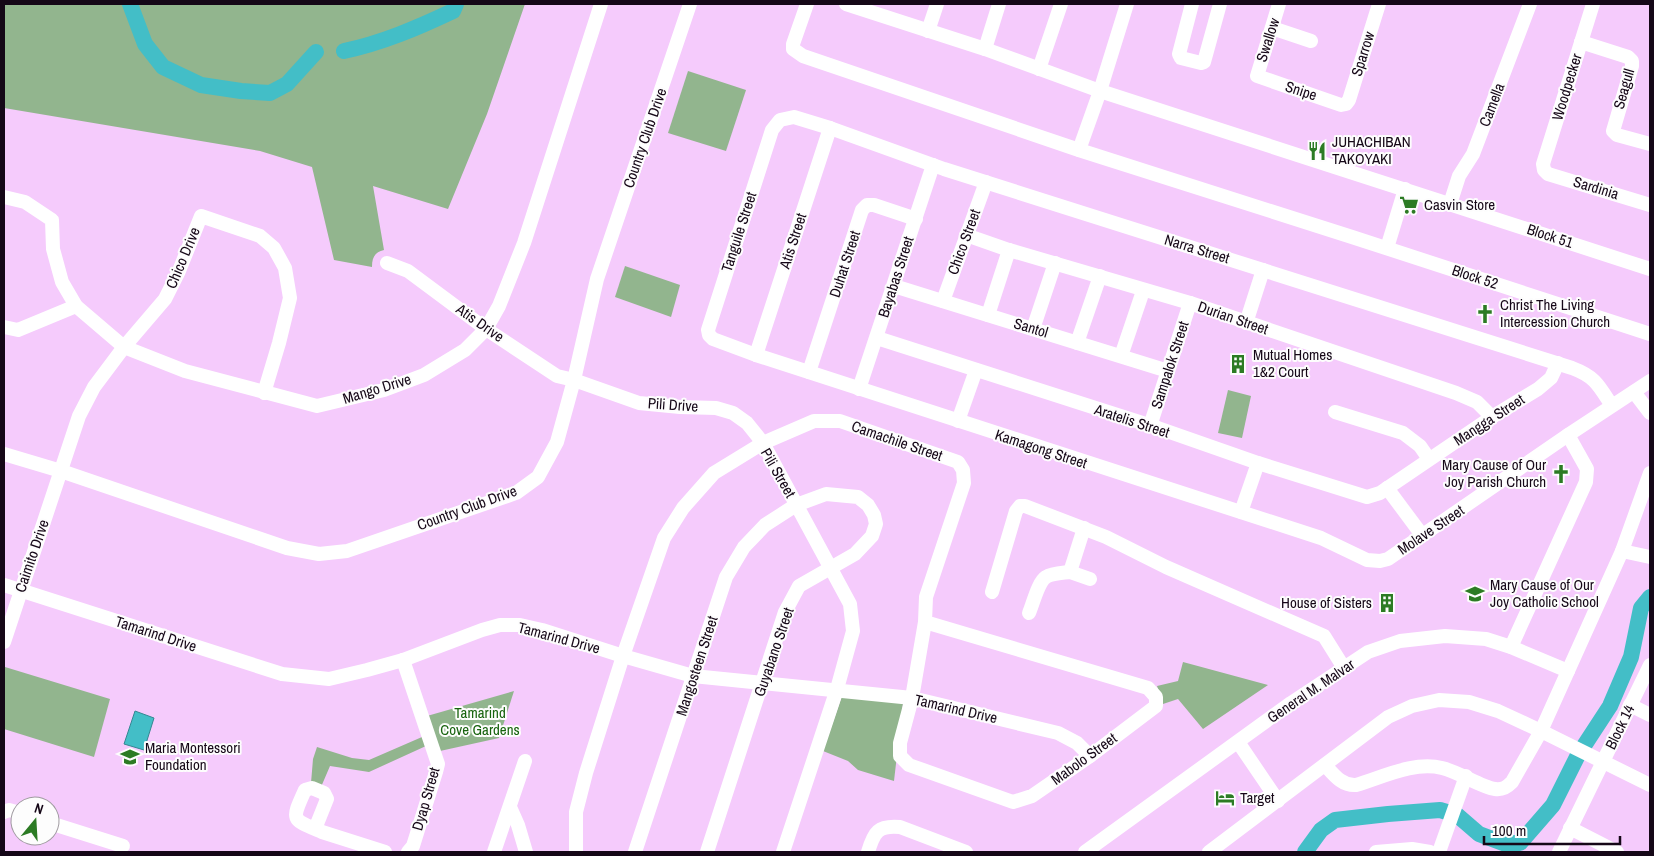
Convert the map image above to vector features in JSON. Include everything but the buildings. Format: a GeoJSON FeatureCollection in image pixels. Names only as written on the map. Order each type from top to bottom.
{"type":"FeatureCollection","features":[{"type":"Feature","properties":{"kind":"street","name":"Mango Drive"},"geometry":{"type":"LineString","coordinates":[[4,197],[25,202],[52,220],[53,249],[62,282],[76,306],[124,347],[185,372],[317,406],[384,390],[424,374],[465,350],[486,329],[499,306],[524,243],[601,4]]}},
{"type":"Feature","properties":{"kind":"street","name":"Country Club Drive"},"geometry":{"type":"LineString","coordinates":[[4,454],[61,471],[287,548],[319,554],[347,551],[516,493],[538,477],[557,442],[574,380],[597,279],[690,4]]}},
{"type":"Feature","properties":{"kind":"street","name":"Block 52"},"geometry":{"type":"LineString","coordinates":[[807,4],[793,44],[793,49],[797,54],[1079,150],[1650,334]]}},
{"type":"Feature","properties":{"kind":"street","name":"Block 51"},"geometry":{"type":"LineString","coordinates":[[846,4],[871,7],[928,31],[985,49],[1100,91],[1650,269]]}},
{"type":"Feature","properties":{"kind":"street"},"geometry":{"type":"LineString","coordinates":[[928,31],[937,4]]}},
{"type":"Feature","properties":{"kind":"street"},"geometry":{"type":"LineString","coordinates":[[985,49],[999,4]]}},
{"type":"Feature","properties":{"kind":"street"},"geometry":{"type":"LineString","coordinates":[[1039,68],[1061,4]]}},
{"type":"Feature","properties":{"kind":"street"},"geometry":{"type":"LineString","coordinates":[[1079,150],[1100,91],[1127,4]]}},
{"type":"Feature","properties":{"kind":"street"},"geometry":{"type":"LineString","coordinates":[[1192,4],[1179,54],[1181,58],[1201,63],[1204,62],[1220,4]]}},
{"type":"Feature","properties":{"kind":"street","name":"Swallow"},"geometry":{"type":"LineString","coordinates":[[1257,76],[1279,4]]}},
{"type":"Feature","properties":{"kind":"street","name":"Sparrow"},"geometry":{"type":"LineString","coordinates":[[1346,104],[1349,100],[1379,4]]}},
{"type":"Feature","properties":{"kind":"street","name":"Camella"},"geometry":{"type":"LineString","coordinates":[[1450,204],[1459,176],[1472,154],[1530,4]]}},
{"type":"Feature","properties":{"kind":"street","name":"Woodpecker"},"geometry":{"type":"LineString","coordinates":[[1544,170],[1543,164],[1593,4]]}},
{"type":"Feature","properties":{"kind":"street"},"geometry":{"type":"LineString","coordinates":[[1272,28],[1311,41]]}},
{"type":"Feature","properties":{"kind":"street","name":"Seagull"},"geometry":{"type":"LineString","coordinates":[[1581,42],[1632,60],[1632,66],[1613,131],[1617,135],[1650,144]]}},
{"type":"Feature","properties":{"kind":"street","name":"Snipe"},"geometry":{"type":"LineString","coordinates":[[1257,76],[1341,104],[1346,104]]}},
{"type":"Feature","properties":{"kind":"street","name":"Narra Street"},"geometry":{"type":"LineString","coordinates":[[772,130],[780,120],[794,117],[933,165],[1558,363],[1591,377],[1612,406]]}},
{"type":"Feature","properties":{"kind":"street","name":"Atis Street"},"geometry":{"type":"LineString","coordinates":[[756,355],[830,128]]}},
{"type":"Feature","properties":{"kind":"street","name":"Tanguile Street"},"geometry":{"type":"LineString","coordinates":[[709,335],[710,325],[772,130]]}},
{"type":"Feature","properties":{"kind":"street","name":"Bayabas Street"},"geometry":{"type":"LineString","coordinates":[[859,389],[933,165]]}},
{"type":"Feature","properties":{"kind":"street","name":"Sardinia"},"geometry":{"type":"LineString","coordinates":[[1544,170],[1548,174],[1650,205]]}},
{"type":"Feature","properties":{"kind":"street","name":"Chico Street"},"geometry":{"type":"LineString","coordinates":[[943,301],[986,182]]}},
{"type":"Feature","properties":{"kind":"street"},"geometry":{"type":"LineString","coordinates":[[1386,248],[1405,190]]}},
{"type":"Feature","properties":{"kind":"street","name":"Duhat Street"},"geometry":{"type":"LineString","coordinates":[[809,372],[862,210],[867,205],[874,206],[916,219]]}},
{"type":"Feature","properties":{"kind":"street","name":"Chico Drive"},"geometry":{"type":"LineString","coordinates":[[61,471],[79,416],[94,387],[124,347],[165,299],[179,271],[201,216],[260,236],[274,248],[285,268],[290,298],[264,393]]}},
{"type":"Feature","properties":{"kind":"street","name":"Durian Street"},"geometry":{"type":"LineString","coordinates":[[966,235],[1143,291],[1190,303],[1456,393],[1477,402],[1492,417]]}},
{"type":"Feature","properties":{"kind":"street"},"geometry":{"type":"LineString","coordinates":[[988,315],[1010,250]]}},
{"type":"Feature","properties":{"kind":"street","name":"Atis Drive"},"geometry":{"type":"LineString","coordinates":[[388,263],[408,271],[486,329],[557,376],[574,380]]}},
{"type":"Feature","properties":{"kind":"street"},"geometry":{"type":"LineString","coordinates":[[1033,329],[1055,263]]}},
{"type":"Feature","properties":{"kind":"street"},"geometry":{"type":"LineString","coordinates":[[1246,323],[1263,270]]}},
{"type":"Feature","properties":{"kind":"street"},"geometry":{"type":"LineString","coordinates":[[1078,343],[1100,276]]}},
{"type":"Feature","properties":{"kind":"street","name":"Santol"},"geometry":{"type":"LineString","coordinates":[[894,286],[1168,371]]}},
{"type":"Feature","properties":{"kind":"street"},"geometry":{"type":"LineString","coordinates":[[1120,356],[1143,291]]}},
{"type":"Feature","properties":{"kind":"street","name":"Sampalok Street"},"geometry":{"type":"LineString","coordinates":[[1150,426],[1190,303]]}},
{"type":"Feature","properties":{"kind":"street"},"geometry":{"type":"LineString","coordinates":[[4,327],[18,330],[76,306]]}},
{"type":"Feature","properties":{"kind":"street","name":"Kamagong Street"},"geometry":{"type":"LineString","coordinates":[[709,335],[718,342],[756,355],[1321,538],[1374,562]]}},
{"type":"Feature","properties":{"kind":"street","name":"Aratelis Street"},"geometry":{"type":"LineString","coordinates":[[876,338],[1361,496],[1374,496],[1387,488]]}},
{"type":"Feature","properties":{"kind":"street","name":"Mangga Street"},"geometry":{"type":"LineString","coordinates":[[1387,488],[1546,383],[1551,378],[1558,363]]}},
{"type":"Feature","properties":{"kind":"street"},"geometry":{"type":"LineString","coordinates":[[958,422],[976,370]]}},
{"type":"Feature","properties":{"kind":"street","name":"Pili Drive"},"geometry":{"type":"LineString","coordinates":[[574,380],[639,402],[680,407],[716,408],[733,413],[747,424],[763,443]]}},
{"type":"Feature","properties":{"kind":"street","name":"Molave Street"},"geometry":{"type":"LineString","coordinates":[[1374,562],[1388,559],[1650,381]]}},
{"type":"Feature","properties":{"kind":"street"},"geometry":{"type":"LineString","coordinates":[[1634,392],[1650,413]]}},
{"type":"Feature","properties":{"kind":"street"},"geometry":{"type":"LineString","coordinates":[[1335,412],[1403,433],[1420,446],[1429,459]]}},
{"type":"Feature","properties":{"kind":"street","name":"Camachile Street"},"geometry":{"type":"LineString","coordinates":[[763,443],[814,421],[840,421],[958,462],[963,470],[964,483],[926,597],[925,622]]}},
{"type":"Feature","properties":{"kind":"street"},"geometry":{"type":"LineString","coordinates":[[1511,647],[1586,482],[1587,469],[1568,435]]}},
{"type":"Feature","properties":{"kind":"street","name":"Pili Street"},"geometry":{"type":"LineString","coordinates":[[576,852],[576,812],[586,773],[623,656],[664,538],[683,508],[714,473],[763,443],[850,604],[853,630],[837,689],[783,852]]}},
{"type":"Feature","properties":{"kind":"street"},"geometry":{"type":"LineString","coordinates":[[1241,512],[1258,463]]}},
{"type":"Feature","properties":{"kind":"street","name":"Caimito Drive"},"geometry":{"type":"LineString","coordinates":[[4,642],[61,471]]}},
{"type":"Feature","properties":{"kind":"street"},"geometry":{"type":"LineString","coordinates":[[1325,765],[1334,776],[1345,784],[1350,785],[1356,785],[1409,768],[1424,766],[1440,767],[1496,789],[1508,787],[1541,731],[1622,551],[1650,473]]}},
{"type":"Feature","properties":{"kind":"street"},"geometry":{"type":"LineString","coordinates":[[1387,488],[1422,535]]}},
{"type":"Feature","properties":{"kind":"street","name":"Guyabano Street"},"geometry":{"type":"LineString","coordinates":[[707,852],[764,682],[785,612],[799,586],[855,554],[872,536],[876,524],[874,515],[868,505],[858,497],[826,494],[796,505]]}},
{"type":"Feature","properties":{"kind":"street","name":"Mangosteen Street"},"geometry":{"type":"LineString","coordinates":[[635,852],[726,577],[744,547],[765,525],[796,505]]}},
{"type":"Feature","properties":{"kind":"street"},"geometry":{"type":"LineString","coordinates":[[992,592],[1016,511],[1020,506],[1025,506],[1121,544],[1166,567],[1324,636],[1344,668]]}},
{"type":"Feature","properties":{"kind":"street"},"geometry":{"type":"LineString","coordinates":[[1070,572],[1084,528]]}},
{"type":"Feature","properties":{"kind":"street"},"geometry":{"type":"LineString","coordinates":[[1622,551],[1650,557]]}},
{"type":"Feature","properties":{"kind":"street"},"geometry":{"type":"LineString","coordinates":[[1029,613],[1040,583],[1046,577],[1070,572],[1090,579]]}},
{"type":"Feature","properties":{"kind":"street","name":"Tamarind Drive"},"geometry":{"type":"LineString","coordinates":[[4,585],[282,674],[328,679],[402,660],[482,630],[500,625],[520,625],[693,676],[912,698],[1058,733],[1077,743],[1090,756]]}},
{"type":"Feature","properties":{"kind":"street","name":"Mabolo Street"},"geometry":{"type":"LineString","coordinates":[[925,622],[1148,688],[1156,697],[1156,706],[1090,756],[1032,796],[1013,802],[909,765],[900,756],[900,743],[912,698],[925,622]]}},
{"type":"Feature","properties":{"kind":"street","name":"General M. Malvar"},"geometry":{"type":"LineString","coordinates":[[1085,852],[1238,742],[1368,652],[1400,641],[1445,636],[1486,639],[1511,647],[1568,671]]}},
{"type":"Feature","properties":{"kind":"street","name":"Dyap Street"},"geometry":{"type":"LineString","coordinates":[[402,660],[438,764],[413,846],[408,852]]}},
{"type":"Feature","properties":{"kind":"street","name":"Block 14"},"geometry":{"type":"LineString","coordinates":[[1558,852],[1570,828],[1598,759],[1630,705],[1650,665]]}},
{"type":"Feature","properties":{"kind":"street"},"geometry":{"type":"LineString","coordinates":[[1209,852],[1388,717],[1412,706],[1439,700],[1469,702],[1498,711],[1650,785]]}},
{"type":"Feature","properties":{"kind":"street"},"geometry":{"type":"LineString","coordinates":[[1630,705],[1650,715]]}},
{"type":"Feature","properties":{"kind":"street"},"geometry":{"type":"LineString","coordinates":[[1238,742],[1278,801]]}},
{"type":"Feature","properties":{"kind":"street"},"geometry":{"type":"LineString","coordinates":[[494,852],[525,761]]}},
{"type":"Feature","properties":{"kind":"street"},"geometry":{"type":"LineString","coordinates":[[1439,852],[1466,776]]}},
{"type":"Feature","properties":{"kind":"street"},"geometry":{"type":"LineString","coordinates":[[510,807],[518,825],[526,852]]}},
{"type":"Feature","properties":{"kind":"street"},"geometry":{"type":"LineString","coordinates":[[60,826],[123,846]]}},
{"type":"Feature","properties":{"kind":"street"},"geometry":{"type":"LineString","coordinates":[[868,852],[876,833],[881,828],[890,826],[900,827],[966,852]]}},
{"type":"Feature","properties":{"kind":"street"},"geometry":{"type":"LineString","coordinates":[[1570,828],[1617,852]]}},
{"type":"Feature","properties":{"kind":"street"},"geometry":{"type":"LineString","coordinates":[[315,829],[385,852]]}},
{"type":"Feature","properties":{"kind":"street"},"geometry":{"type":"LineString","coordinates":[[1376,852],[1412,849],[1430,852]]}},
{"type":"Feature","properties":{"kind":"green space"},"geometry":{"type":"Polygon","coordinates":[[[4,4],[525,4],[487,114],[448,209],[373,186],[384,250],[375,255],[372,267],[334,260],[312,167],[260,151],[4,108],[4,4]]]}},
{"type":"Feature","properties":{"kind":"green space"},"geometry":{"type":"Polygon","coordinates":[[[688,71],[746,90],[726,151],[668,133],[688,71]]]}},
{"type":"Feature","properties":{"kind":"green space"},"geometry":{"type":"Polygon","coordinates":[[[625,266],[680,285],[671,317],[615,297],[625,266]]]}},
{"type":"Feature","properties":{"kind":"green space"},"geometry":{"type":"Polygon","coordinates":[[[1228,390],[1251,396],[1242,438],[1218,433],[1228,390]]]}},
{"type":"Feature","properties":{"kind":"green space"},"geometry":{"type":"Polygon","coordinates":[[[1183,662],[1268,685],[1203,729],[1178,699],[1163,704],[1157,686],[1178,681],[1183,662]]]}},
{"type":"Feature","properties":{"kind":"green space"},"geometry":{"type":"Polygon","coordinates":[[[5,667],[110,699],[94,757],[4,729],[5,667]]]}},
{"type":"Feature","properties":{"kind":"green space","name":"Tamarind Cove Gardens"},"geometry":{"type":"Polygon","coordinates":[[[514,691],[499,738],[440,751],[427,716],[514,691]]]}},
{"type":"Feature","properties":{"kind":"green space"},"geometry":{"type":"Polygon","coordinates":[[[842,696],[903,703],[894,781],[858,770],[848,761],[823,751],[842,696]]]}},
{"type":"Feature","properties":{"kind":"green space"},"geometry":{"type":"Polygon","coordinates":[[[422,737],[426,746],[369,772],[330,766],[321,787],[311,783],[313,759],[317,747],[352,758],[369,760],[422,737]]]}},
{"type":"Feature","properties":{"kind":"shaded area"},"geometry":{"type":"Polygon","coordinates":[[[135,711],[154,718],[144,750],[124,744],[135,711]]]}},
{"type":"Feature","properties":{"kind":"waterway"},"geometry":{"type":"LineString","coordinates":[[130,4],[145,44],[163,67],[201,85],[270,93],[287,84],[316,52]]}},
{"type":"Feature","properties":{"kind":"waterway"},"geometry":{"type":"LineString","coordinates":[[344,51],[372,44],[413,29],[453,11],[456,4]]}},
{"type":"Feature","properties":{"kind":"waterway"},"geometry":{"type":"LineString","coordinates":[[1305,852],[1321,830],[1335,820],[1440,810],[1457,815],[1479,834],[1503,843],[1520,843],[1553,805],[1578,755],[1610,706],[1631,657],[1641,608],[1650,597]]}},
{"type":"Feature","properties":{"kind":"place","name":"JUHACHIBAN TAKOYAKI"},"geometry":{"type":"Point","coordinates":[1317,151]}},
{"type":"Feature","properties":{"kind":"place","name":"Casvin Store"},"geometry":{"type":"Point","coordinates":[1409,205]}},
{"type":"Feature","properties":{"kind":"place","name":"Christ The Living Intercession Church"},"geometry":{"type":"Point","coordinates":[1485,314]}},
{"type":"Feature","properties":{"kind":"place","name":"Mutual Homes 1&2 Court"},"geometry":{"type":"Point","coordinates":[1238,364]}},
{"type":"Feature","properties":{"kind":"place","name":"Mary Cause of Our Joy Parish Church"},"geometry":{"type":"Point","coordinates":[1561,474]}},
{"type":"Feature","properties":{"kind":"place","name":"Mary Cause of Our Joy Catholic School"},"geometry":{"type":"Point","coordinates":[1475,594]}},
{"type":"Feature","properties":{"kind":"place","name":"House of Sisters"},"geometry":{"type":"Point","coordinates":[1387,603]}},
{"type":"Feature","properties":{"kind":"place","name":"Maria Montessori Foundation"},"geometry":{"type":"Point","coordinates":[130,757]}},
{"type":"Feature","properties":{"kind":"place","name":"Target"},"geometry":{"type":"Point","coordinates":[1225,798]}}]}
